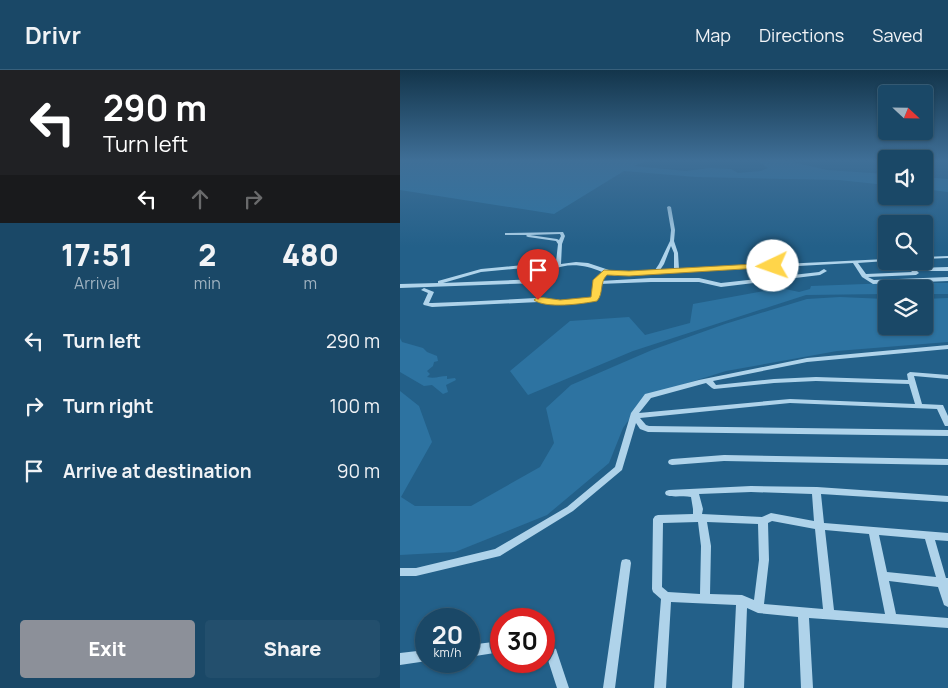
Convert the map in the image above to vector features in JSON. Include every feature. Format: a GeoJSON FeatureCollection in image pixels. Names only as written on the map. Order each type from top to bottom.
{"type":"FeatureCollection","features":[{"type":"Feature","properties":{"kind":"street"},"geometry":{"type":"LineString","coordinates":[[669,207],[677,270]]}},
{"type":"Feature","properties":{"kind":"street"},"geometry":{"type":"LineString","coordinates":[[524,233],[528,236],[557,240],[560,244]]}},
{"type":"Feature","properties":{"kind":"street"},"geometry":{"type":"LineString","coordinates":[[507,234],[560,233],[563,236],[560,244],[559,265]]}},
{"type":"Feature","properties":{"kind":"street"},"geometry":{"type":"LineString","coordinates":[[657,272],[663,264],[666,249],[672,241]]}},
{"type":"Feature","properties":{"kind":"street"},"geometry":{"type":"LineString","coordinates":[[933,258],[948,257]]}},
{"type":"Feature","properties":{"kind":"street"},"geometry":{"type":"LineString","coordinates":[[403,286],[424,282],[446,281],[481,271],[559,265],[588,265],[604,272],[615,274],[878,260]]}},
{"type":"Feature","properties":{"kind":"street"},"geometry":{"type":"LineString","coordinates":[[854,262],[864,276],[878,282]]}},
{"type":"Feature","properties":{"kind":"street"},"geometry":{"type":"LineString","coordinates":[[598,283],[699,280],[721,285],[824,271],[812,264]]}},
{"type":"Feature","properties":{"kind":"street"},"geometry":{"type":"LineString","coordinates":[[403,286],[539,281],[549,277],[550,268],[559,265]]}},
{"type":"Feature","properties":{"kind":"street"},"geometry":{"type":"LineString","coordinates":[[864,276],[948,269]]}},
{"type":"Feature","properties":{"kind":"street"},"geometry":{"type":"LineString","coordinates":[[424,290],[431,292],[426,304],[432,305],[538,300],[572,302],[594,299],[596,297],[599,276],[604,272]]}},
{"type":"Feature","properties":{"kind":"street"},"geometry":{"type":"LineString","coordinates":[[915,272],[923,280],[948,279]]}},
{"type":"Feature","properties":{"kind":"street"},"geometry":{"type":"LineString","coordinates":[[400,572],[416,572],[497,553],[570,509],[619,468],[635,413],[648,396],[708,380],[807,360],[948,347]]}},
{"type":"Feature","properties":{"kind":"street"},"geometry":{"type":"LineString","coordinates":[[919,406],[911,374],[948,377]]}},
{"type":"Feature","properties":{"kind":"street"},"geometry":{"type":"LineString","coordinates":[[708,380],[714,387],[816,379],[912,382]]}},
{"type":"Feature","properties":{"kind":"street"},"geometry":{"type":"LineString","coordinates":[[635,416],[790,401],[941,408],[948,424]]}},
{"type":"Feature","properties":{"kind":"street"},"geometry":{"type":"LineString","coordinates":[[635,416],[643,427],[648,429],[948,433]]}},
{"type":"Feature","properties":{"kind":"street"},"geometry":{"type":"LineString","coordinates":[[672,462],[724,458],[948,462]]}},
{"type":"Feature","properties":{"kind":"street"},"geometry":{"type":"LineString","coordinates":[[669,493],[766,488],[948,499]]}},
{"type":"Feature","properties":{"kind":"street"},"geometry":{"type":"LineString","coordinates":[[685,492],[696,494],[699,518],[706,546],[705,597]]}},
{"type":"Feature","properties":{"kind":"street"},"geometry":{"type":"LineString","coordinates":[[816,492],[828,615]]}},
{"type":"Feature","properties":{"kind":"street"},"geometry":{"type":"LineString","coordinates":[[948,537],[819,526],[771,517],[763,521],[699,518],[658,519],[657,589],[666,597],[705,597],[742,600],[758,608],[828,615],[948,622]]}},
{"type":"Feature","properties":{"kind":"street"},"geometry":{"type":"LineString","coordinates":[[758,608],[764,560],[763,521]]}},
{"type":"Feature","properties":{"kind":"street"},"geometry":{"type":"LineString","coordinates":[[873,531],[892,619]]}},
{"type":"Feature","properties":{"kind":"street"},"geometry":{"type":"LineString","coordinates":[[929,536],[945,583],[948,602]]}},
{"type":"Feature","properties":{"kind":"street"},"geometry":{"type":"LineString","coordinates":[[608,688],[626,563]]}},
{"type":"Feature","properties":{"kind":"street"},"geometry":{"type":"LineString","coordinates":[[882,576],[945,583]]}},
{"type":"Feature","properties":{"kind":"street"},"geometry":{"type":"LineString","coordinates":[[660,688],[666,597]]}},
{"type":"Feature","properties":{"kind":"street"},"geometry":{"type":"LineString","coordinates":[[738,688],[742,600]]}},
{"type":"Feature","properties":{"kind":"street"},"geometry":{"type":"LineString","coordinates":[[803,613],[807,688]]}},
{"type":"Feature","properties":{"kind":"street"},"geometry":{"type":"LineString","coordinates":[[400,659],[415,657]]}},
{"type":"Feature","properties":{"kind":"street"},"geometry":{"type":"LineString","coordinates":[[555,663],[563,688]]}},
{"type":"Feature","properties":{"kind":"shaded area"},"geometry":{"type":"Polygon","coordinates":[[[400,189],[595,189],[554,214],[400,190],[400,189]]]}},
{"type":"Feature","properties":{"kind":"shaded area"},"geometry":{"type":"Polygon","coordinates":[[[933,189],[948,189],[948,192],[933,190],[933,189]]]}},
{"type":"Feature","properties":{"kind":"shaded area"},"geometry":{"type":"Polygon","coordinates":[[[933,283],[948,283],[948,294],[933,294],[933,283]]]}},
{"type":"Feature","properties":{"kind":"shaded area"},"geometry":{"type":"Polygon","coordinates":[[[878,284],[878,294],[806,295],[633,351],[528,395],[510,371],[570,321],[629,317],[645,335],[690,323],[693,304],[781,288],[799,292],[810,289],[811,286],[878,284]]]}},
{"type":"Feature","properties":{"kind":"shaded area"},"geometry":{"type":"Polygon","coordinates":[[[840,297],[878,299],[878,335],[933,335],[933,299],[948,298],[948,342],[837,351],[726,371],[646,396],[623,428],[609,463],[547,515],[455,552],[400,555],[400,391],[419,406],[432,442],[401,497],[415,506],[471,506],[540,467],[554,443],[546,408],[571,385],[652,350],[725,324],[807,299],[840,297]]]}},
{"type":"Feature","properties":{"kind":"shaded area"},"geometry":{"type":"Polygon","coordinates":[[[400,338],[402,342],[423,348],[437,356],[438,361],[434,362],[433,366],[427,371],[430,374],[427,377],[447,376],[447,379],[455,378],[456,380],[446,385],[448,392],[443,394],[432,385],[424,386],[400,372],[400,338]]]}},
{"type":"Feature","properties":{"kind":"route"},"geometry":{"type":"LineString","coordinates":[[538,300],[560,302],[594,299],[596,297],[597,280],[604,272],[615,274],[773,266]]}}]}
